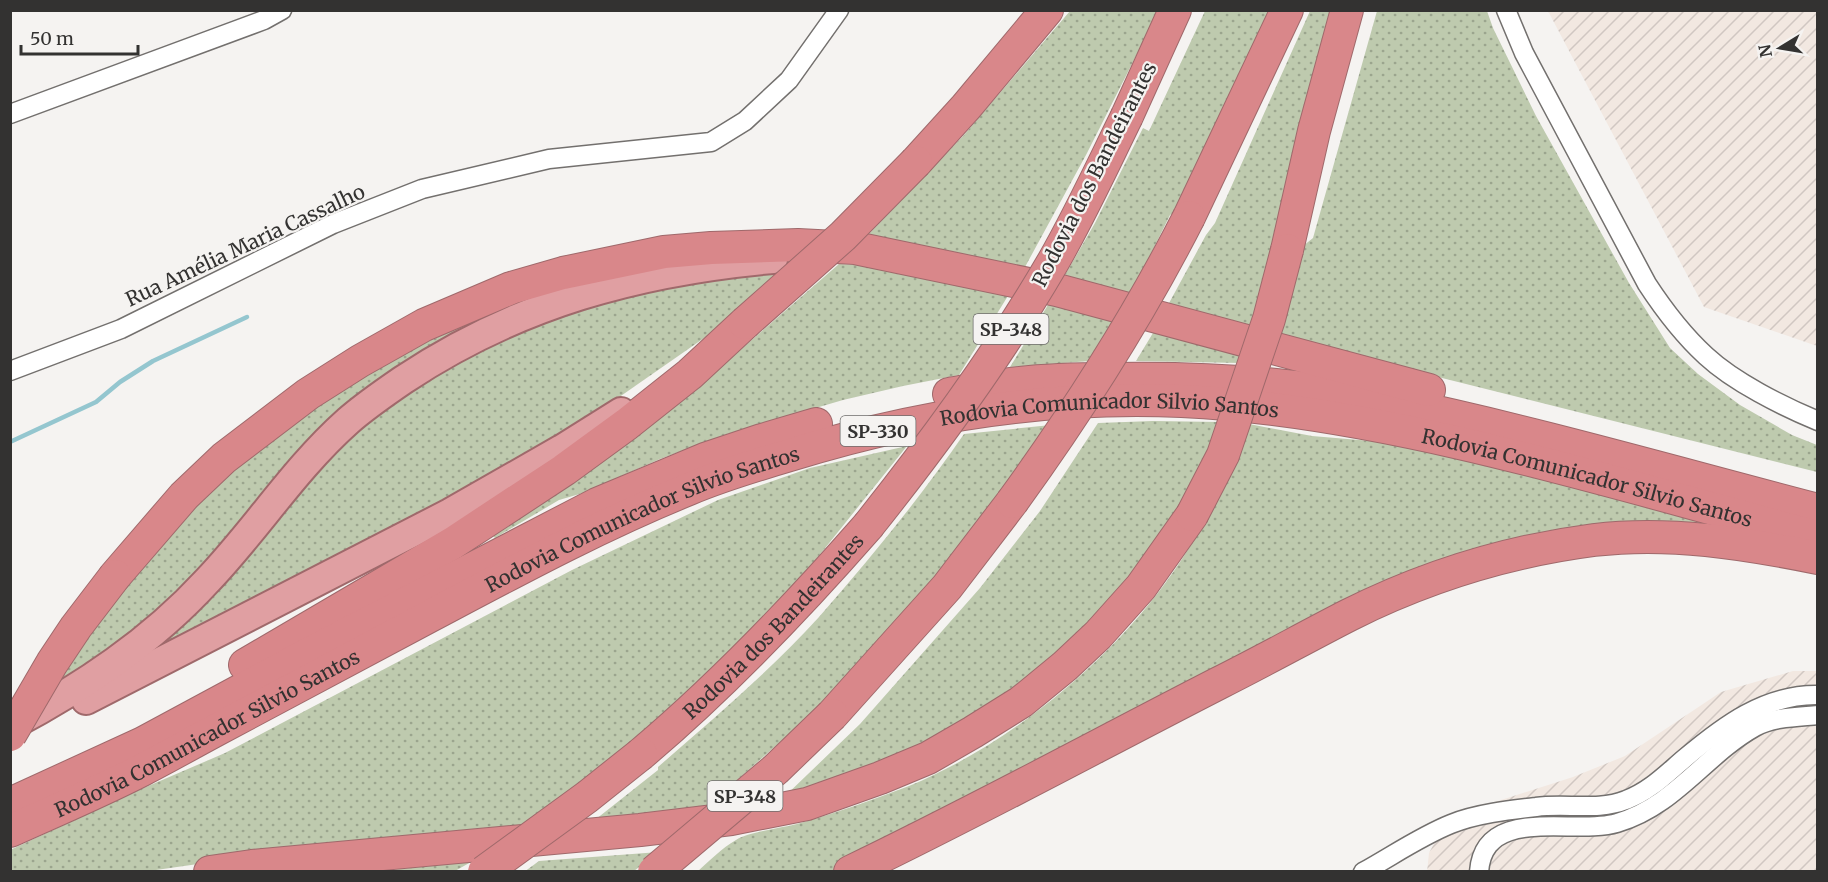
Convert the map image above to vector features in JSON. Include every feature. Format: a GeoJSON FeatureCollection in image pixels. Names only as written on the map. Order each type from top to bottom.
{"type":"FeatureCollection","features":[{"type":"Feature","properties":{"kind":"highway"},"geometry":{"type":"LineString","coordinates":[[10,794],[137,729],[453,543],[564,470],[627,424],[690,374],[843,236],[966,107],[1047,10]]}},
{"type":"Feature","properties":{"kind":"highway","name":"Rodovia dos Bandeirantes"},"geometry":{"type":"LineString","coordinates":[[484,872],[543,830],[641,754],[688,714],[733,672],[802,601],[868,526],[963,401],[1054,261],[1127,116],[1175,10]]}},
{"type":"Feature","properties":{"kind":"highway","name":"SP-348"},"geometry":{"type":"LineString","coordinates":[[654,872],[776,769],[832,715],[947,587],[1062,434],[1158,279],[1190,217],[1287,10]]}},
{"type":"Feature","properties":{"kind":"highway"},"geometry":{"type":"LineString","coordinates":[[210,872],[275,863],[640,830],[731,819],[807,804],[928,758],[1021,702],[1098,635],[1141,587],[1192,515],[1223,455],[1269,319],[1314,131],[1347,10]]}},
{"type":"Feature","properties":{"kind":"highway"},"geometry":{"type":"LineString","coordinates":[[10,736],[64,645],[115,576],[184,496],[225,458],[308,394],[424,325],[511,288],[617,260],[664,252],[798,245],[855,248],[1058,290],[1818,494]]}},
{"type":"Feature","properties":{"kind":"highway"},"geometry":{"type":"LineString","coordinates":[[10,726],[86,683],[134,648],[172,616],[208,580],[284,487],[348,421],[382,394],[466,341],[559,301],[677,272],[772,259],[835,256],[931,264]]}},
{"type":"Feature","properties":{"kind":"highway"},"geometry":{"type":"LineString","coordinates":[[10,736],[76,705],[450,513],[610,420],[742,325]]}},
{"type":"Feature","properties":{"kind":"highway","name":"Rodovia Comunicador Silvio Santos"},"geometry":{"type":"LineString","coordinates":[[10,804],[143,743],[547,530],[652,480],[743,446],[813,425],[873,409],[1004,384],[1070,379],[1133,378],[1256,384],[1390,402],[1504,428],[1818,510]]}},
{"type":"Feature","properties":{"kind":"highway","name":"Rodovia Comunicador Silvio Santos"},"geometry":{"type":"LineString","coordinates":[[10,831],[141,771],[494,582],[608,525],[692,487],[833,441],[940,417],[1040,404],[1116,401],[1224,404],[1285,411],[1372,425],[1478,448],[1818,537]]}},
{"type":"Feature","properties":{"kind":"highway"},"geometry":{"type":"LineString","coordinates":[[850,872],[1351,615],[1450,574],[1547,548],[1596,540],[1638,538],[1698,539],[1748,545],[1818,558]]}},
{"type":"Feature","properties":{"kind":"street"},"geometry":{"type":"LineString","coordinates":[[10,114],[264,20],[282,10]]}},
{"type":"Feature","properties":{"kind":"street","name":"Rua Amélia Maria Cassalho"},"geometry":{"type":"LineString","coordinates":[[10,371],[121,329],[333,224],[422,189],[549,159],[711,142],[745,121],[789,80],[839,10]]}},
{"type":"Feature","properties":{"kind":"street"},"geometry":{"type":"LineString","coordinates":[[1506,10],[1524,52],[1641,274],[1668,315],[1707,357],[1730,374],[1766,396],[1818,421]]}},
{"type":"Feature","properties":{"kind":"street"},"geometry":{"type":"LineString","coordinates":[[1363,872],[1452,823],[1501,811],[1539,806],[1600,805],[1624,801],[1652,787],[1724,728],[1755,708],[1780,701],[1818,695]]}},
{"type":"Feature","properties":{"kind":"street"},"geometry":{"type":"LineString","coordinates":[[1479,872],[1480,859],[1485,846],[1497,836],[1515,829],[1615,824],[1666,799],[1731,744],[1757,726],[1786,718],[1818,715]]}},
{"type":"Feature","properties":{"kind":"shaded area"},"geometry":{"type":"Polygon","coordinates":[[[1548,11],[1817,11],[1817,346],[1704,307],[1548,11]]]}},
{"type":"Feature","properties":{"kind":"shaded area"},"geometry":{"type":"Polygon","coordinates":[[[1793,671],[1817,671],[1817,871],[1427,872],[1429,853],[1448,817],[1573,777],[1625,756],[1721,692],[1793,671]]]}},
{"type":"Feature","properties":{"kind":"green space"},"geometry":{"type":"Polygon","coordinates":[[[1070,11],[1157,11],[1086,155],[1025,267],[941,249],[866,237],[964,135],[1070,11]]]}},
{"type":"Feature","properties":{"kind":"green space"},"geometry":{"type":"Polygon","coordinates":[[[1205,11],[1274,11],[1178,211],[1170,215],[1129,295],[1065,275],[1095,223],[1143,128],[1149,131],[1205,11]]]}},
{"type":"Feature","properties":{"kind":"green space"},"geometry":{"type":"Polygon","coordinates":[[[1310,11],[1336,11],[1253,327],[1168,305],[1206,235],[1215,223],[1310,11]]]}},
{"type":"Feature","properties":{"kind":"green space"},"geometry":{"type":"Polygon","coordinates":[[[1377,11],[1487,11],[1536,116],[1629,283],[1670,348],[1698,374],[1740,405],[1792,435],[1817,445],[1817,472],[1382,363],[1280,334],[1303,246],[1313,238],[1377,11]]]}},
{"type":"Feature","properties":{"kind":"green space"},"geometry":{"type":"Polygon","coordinates":[[[839,264],[877,266],[1011,291],[959,375],[843,400],[727,434],[660,459],[583,493],[559,500],[495,538],[491,534],[699,386],[839,264]]]}},
{"type":"Feature","properties":{"kind":"green space"},"geometry":{"type":"Polygon","coordinates":[[[788,265],[717,329],[605,407],[544,444],[355,549],[140,660],[371,411],[539,316],[751,267],[788,265]]]}},
{"type":"Feature","properties":{"kind":"green space"},"geometry":{"type":"Polygon","coordinates":[[[1051,300],[1117,317],[1090,361],[1010,367],[1051,300]]]}},
{"type":"Feature","properties":{"kind":"green space"},"geometry":{"type":"Polygon","coordinates":[[[500,309],[503,316],[441,348],[192,586],[44,702],[102,611],[215,484],[328,398],[403,353],[500,309]]]}},
{"type":"Feature","properties":{"kind":"green space"},"geometry":{"type":"Polygon","coordinates":[[[1156,328],[1244,352],[1240,363],[1136,361],[1156,328]]]}},
{"type":"Feature","properties":{"kind":"green space"},"geometry":{"type":"Polygon","coordinates":[[[1220,422],[1193,482],[1172,521],[1123,592],[1043,670],[938,740],[781,800],[860,724],[980,588],[1040,511],[1098,423],[1220,422]]]}},
{"type":"Feature","properties":{"kind":"green space"},"geometry":{"type":"Polygon","coordinates":[[[1249,424],[1312,436],[1412,447],[1557,483],[1706,524],[1707,530],[1548,540],[1104,731],[834,871],[697,872],[741,837],[797,824],[854,806],[909,786],[948,768],[987,746],[1062,692],[1128,628],[1157,594],[1182,559],[1210,510],[1249,424]]]}},
{"type":"Feature","properties":{"kind":"green space"},"geometry":{"type":"Polygon","coordinates":[[[1051,425],[958,555],[798,732],[789,734],[700,813],[586,827],[658,770],[658,767],[741,694],[800,637],[894,528],[964,434],[1051,425]]]}},
{"type":"Feature","properties":{"kind":"green space"},"geometry":{"type":"Polygon","coordinates":[[[907,446],[793,588],[736,647],[685,695],[602,766],[513,832],[205,863],[142,872],[11,871],[10,850],[225,753],[572,570],[718,500],[810,468],[907,446]]]}},
{"type":"Feature","properties":{"kind":"green space"},"geometry":{"type":"Polygon","coordinates":[[[659,852],[634,871],[524,872],[539,861],[659,852]]]}},
{"type":"Feature","properties":{"kind":"green space"},"geometry":{"type":"Polygon","coordinates":[[[471,862],[455,871],[379,871],[471,862]]]}},
{"type":"Feature","properties":{"kind":"waterway"},"geometry":{"type":"LineString","coordinates":[[10,442],[96,402],[120,382],[153,361],[247,317]]}}]}
